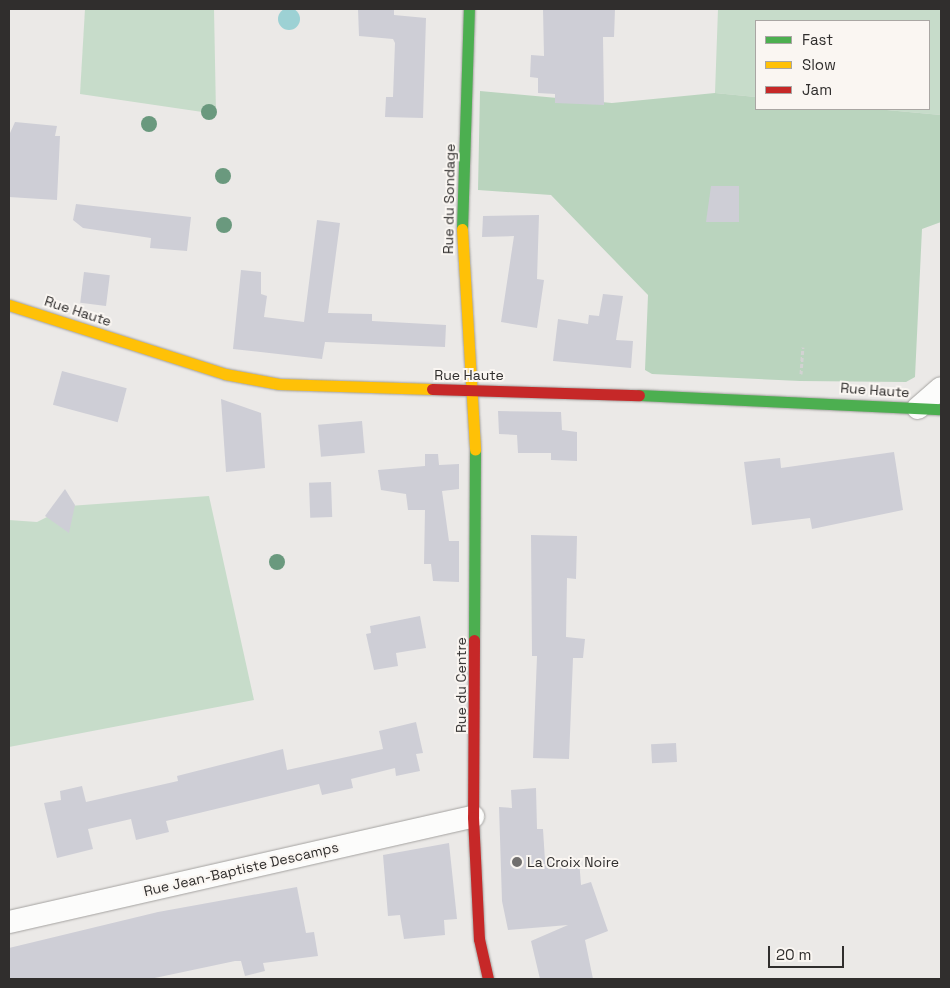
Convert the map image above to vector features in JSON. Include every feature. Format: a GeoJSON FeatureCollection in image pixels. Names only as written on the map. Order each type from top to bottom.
{"type":"FeatureCollection","features":[{"type":"Feature","properties":{"kind":"street","name":"Rue du Sondage"},"geometry":{"type":"LineString","coordinates":[[468,389],[462,238],[469,9]]}},
{"type":"Feature","properties":{"kind":"street","name":"Rue Haute"},"geometry":{"type":"LineString","coordinates":[[9,305],[225,374],[274,383],[468,389],[941,409]]}},
{"type":"Feature","properties":{"kind":"street"},"geometry":{"type":"LineString","coordinates":[[918,408],[941,388]]}},
{"type":"Feature","properties":{"kind":"street","name":"Rue du Centre"},"geometry":{"type":"LineString","coordinates":[[468,389],[475,426],[473,817],[479,939],[488,979]]}},
{"type":"Feature","properties":{"kind":"street","name":"Rue Jean-Baptiste Descamps"},"geometry":{"type":"LineString","coordinates":[[9,922],[473,817]]}},
{"type":"Feature","properties":{"kind":"green space"},"geometry":{"type":"Polygon","coordinates":[[[85,9],[214,9],[216,114],[80,94],[85,9]]]}},
{"type":"Feature","properties":{"kind":"green space"},"geometry":{"type":"Polygon","coordinates":[[[718,9],[941,9],[941,115],[887,110],[930,110],[930,20],[755,20],[755,97],[715,93],[718,9]]]}},
{"type":"Feature","properties":{"kind":"green space"},"geometry":{"type":"Polygon","coordinates":[[[480,91],[612,103],[715,93],[755,97],[755,110],[887,110],[941,115],[941,222],[922,229],[915,377],[906,382],[800,381],[652,374],[645,370],[648,295],[551,195],[478,190],[480,91]]]}},
{"type":"Feature","properties":{"kind":"green space"},"geometry":{"type":"Polygon","coordinates":[[[209,496],[254,700],[9,747],[9,520],[37,522],[69,506],[209,496]]]}},
{"type":"Feature","properties":{"kind":"water"},"geometry":{"type":"Polygon","coordinates":[[[289,8],[297,11],[300,19],[297,27],[289,30],[281,27],[278,19],[281,11],[289,8]]]}},
{"type":"Feature","properties":{"kind":"building"},"geometry":{"type":"Polygon","coordinates":[[[358,9],[394,9],[394,15],[426,18],[423,118],[385,117],[386,97],[393,97],[395,43],[393,39],[359,36],[358,9]]]}},
{"type":"Feature","properties":{"kind":"building"},"geometry":{"type":"Polygon","coordinates":[[[543,9],[615,9],[614,37],[603,37],[604,105],[555,103],[555,94],[538,93],[538,78],[530,77],[531,55],[544,56],[543,9]]]}},
{"type":"Feature","properties":{"kind":"building"},"geometry":{"type":"Polygon","coordinates":[[[15,122],[57,126],[55,136],[60,136],[57,200],[9,197],[10,133],[15,122]]]}},
{"type":"Feature","properties":{"kind":"building"},"geometry":{"type":"Polygon","coordinates":[[[711,186],[739,186],[739,222],[706,222],[711,186]]]}},
{"type":"Feature","properties":{"kind":"building"},"geometry":{"type":"Polygon","coordinates":[[[76,204],[191,217],[187,251],[150,248],[151,238],[83,228],[73,220],[76,204]]]}},
{"type":"Feature","properties":{"kind":"building"},"geometry":{"type":"Polygon","coordinates":[[[539,215],[537,279],[544,280],[537,328],[501,322],[514,236],[482,237],[483,216],[539,215]]]}},
{"type":"Feature","properties":{"kind":"building"},"geometry":{"type":"Polygon","coordinates":[[[317,220],[340,223],[328,313],[372,314],[372,321],[446,325],[445,347],[325,342],[322,359],[233,349],[241,270],[261,272],[261,294],[267,296],[264,317],[304,322],[317,220]]]}},
{"type":"Feature","properties":{"kind":"building"},"geometry":{"type":"Polygon","coordinates":[[[84,272],[110,275],[106,306],[80,303],[84,272]]]}},
{"type":"Feature","properties":{"kind":"building"},"geometry":{"type":"Polygon","coordinates":[[[603,294],[623,296],[616,340],[633,341],[631,368],[553,361],[558,319],[588,324],[589,315],[599,316],[603,294]]]}},
{"type":"Feature","properties":{"kind":"building"},"geometry":{"type":"Polygon","coordinates":[[[62,371],[127,388],[118,422],[53,405],[62,371]]]}},
{"type":"Feature","properties":{"kind":"building"},"geometry":{"type":"Polygon","coordinates":[[[221,399],[261,413],[265,468],[226,472],[221,399]]]}},
{"type":"Feature","properties":{"kind":"building"},"geometry":{"type":"Polygon","coordinates":[[[498,411],[561,412],[562,430],[577,432],[577,461],[551,460],[551,453],[518,453],[517,435],[499,434],[498,411]]]}},
{"type":"Feature","properties":{"kind":"building"},"geometry":{"type":"Polygon","coordinates":[[[362,421],[365,453],[321,457],[318,425],[362,421]]]}},
{"type":"Feature","properties":{"kind":"building"},"geometry":{"type":"Polygon","coordinates":[[[894,452],[903,510],[812,529],[810,518],[752,525],[744,462],[780,458],[781,468],[894,452]]]}},
{"type":"Feature","properties":{"kind":"building"},"geometry":{"type":"Polygon","coordinates":[[[425,454],[438,454],[439,465],[459,464],[459,489],[442,491],[449,541],[459,541],[459,582],[433,581],[431,564],[424,564],[425,510],[408,510],[406,494],[381,490],[378,470],[425,466],[425,454]]]}},
{"type":"Feature","properties":{"kind":"building"},"geometry":{"type":"Polygon","coordinates":[[[331,482],[332,517],[310,518],[309,483],[331,482]]]}},
{"type":"Feature","properties":{"kind":"building"},"geometry":{"type":"Polygon","coordinates":[[[65,489],[75,505],[69,533],[45,516],[65,489]]]}},
{"type":"Feature","properties":{"kind":"building"},"geometry":{"type":"Polygon","coordinates":[[[531,535],[577,536],[576,579],[567,578],[566,637],[585,639],[583,658],[573,658],[569,759],[533,758],[537,656],[532,656],[531,535]]]}},
{"type":"Feature","properties":{"kind":"building"},"geometry":{"type":"Polygon","coordinates":[[[420,616],[426,648],[396,653],[398,666],[374,670],[366,634],[371,633],[370,626],[420,616]]]}},
{"type":"Feature","properties":{"kind":"building"},"geometry":{"type":"Polygon","coordinates":[[[416,722],[423,753],[416,754],[420,771],[396,776],[395,768],[351,779],[353,788],[322,795],[319,784],[166,821],[169,832],[136,840],[131,819],[88,829],[93,849],[57,858],[44,803],[61,800],[60,791],[82,786],[86,802],[178,781],[177,776],[283,749],[287,770],[383,749],[379,731],[416,722]]]}},
{"type":"Feature","properties":{"kind":"building"},"geometry":{"type":"Polygon","coordinates":[[[676,743],[677,762],[652,763],[651,744],[676,743]]]}},
{"type":"Feature","properties":{"kind":"building"},"geometry":{"type":"Polygon","coordinates":[[[536,788],[537,829],[543,829],[545,861],[579,859],[581,885],[591,882],[608,931],[585,940],[593,979],[540,979],[531,941],[568,925],[508,930],[502,901],[499,807],[512,808],[511,790],[536,788]]]}},
{"type":"Feature","properties":{"kind":"building"},"geometry":{"type":"Polygon","coordinates":[[[449,843],[457,919],[444,920],[445,935],[404,939],[400,915],[388,916],[383,855],[449,843]]]}},
{"type":"Feature","properties":{"kind":"building"},"geometry":{"type":"Polygon","coordinates":[[[297,887],[306,933],[314,932],[318,956],[263,963],[265,971],[245,976],[241,961],[235,961],[150,979],[9,979],[9,948],[158,912],[297,887]]]}},
{"type":"Feature","properties":{"kind":"traffic: fast"},"geometry":{"type":"LineString","coordinates":[[462,229],[469,9]]}},
{"type":"Feature","properties":{"kind":"traffic: fast"},"geometry":{"type":"LineString","coordinates":[[639,395],[941,409]]}},
{"type":"Feature","properties":{"kind":"traffic: fast"},"geometry":{"type":"LineString","coordinates":[[474,640],[475,450]]}},
{"type":"Feature","properties":{"kind":"traffic: slow"},"geometry":{"type":"LineString","coordinates":[[462,229],[475,450]]}},
{"type":"Feature","properties":{"kind":"traffic: slow"},"geometry":{"type":"LineString","coordinates":[[9,305],[225,374],[279,384],[432,389]]}},
{"type":"Feature","properties":{"kind":"traffic: jam"},"geometry":{"type":"LineString","coordinates":[[432,389],[639,395]]}},
{"type":"Feature","properties":{"kind":"traffic: jam"},"geometry":{"type":"LineString","coordinates":[[474,640],[473,817],[479,939],[488,979]]}},
{"type":"Feature","properties":{"kind":"place","name":"La Croix Noire"},"geometry":{"type":"Point","coordinates":[517,862]}}]}
